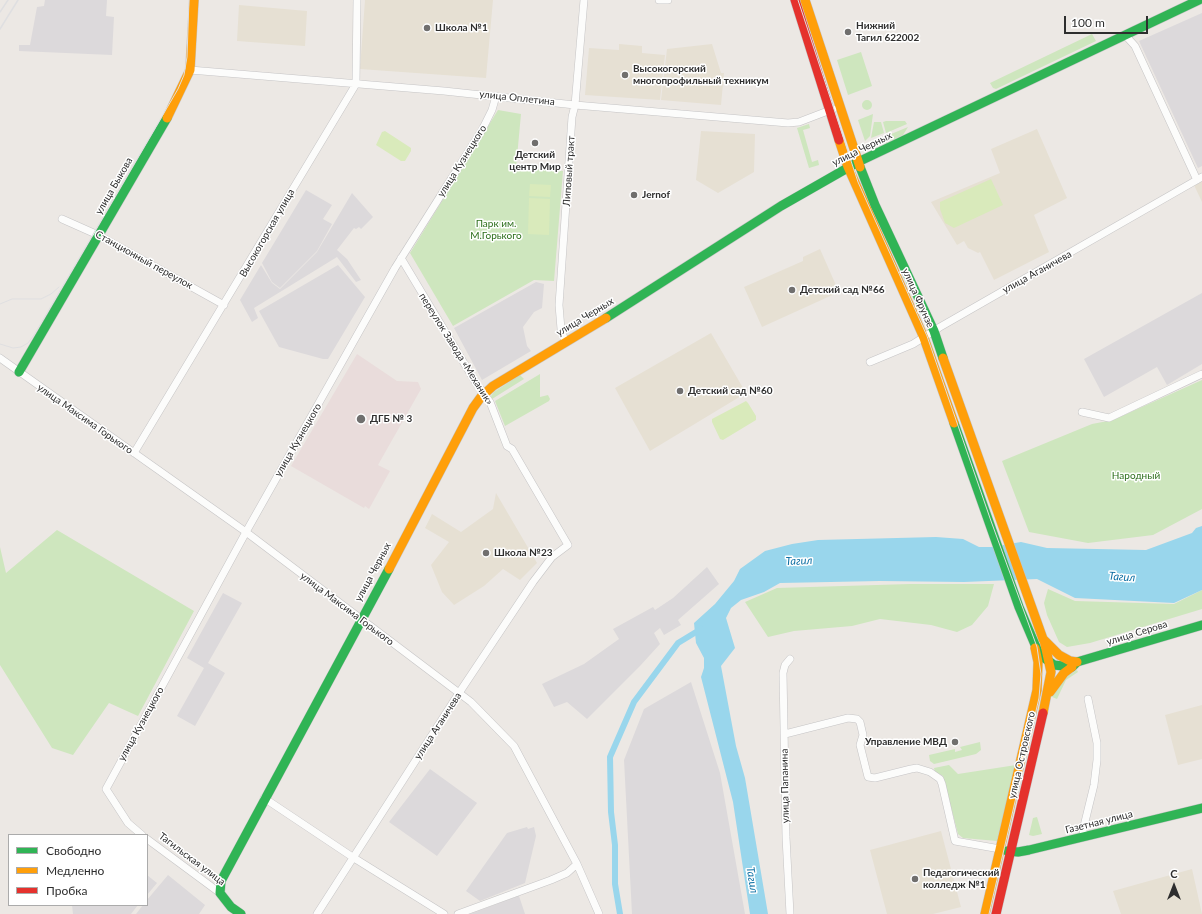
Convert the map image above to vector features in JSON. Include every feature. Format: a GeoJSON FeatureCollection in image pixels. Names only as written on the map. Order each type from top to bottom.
{"type":"FeatureCollection","features":[{"type":"Feature","properties":{"kind":"main road","name":"улица Быкова"},"geometry":{"type":"LineString","coordinates":[[19,372],[175,105],[190,70],[194,0]]}},
{"type":"Feature","properties":{"kind":"main road","name":"улица Фрунзе"},"geometry":{"type":"LineString","coordinates":[[795,0],[848,167],[924,338],[1019,607]]}},
{"type":"Feature","properties":{"kind":"main road","name":"улица Фрунзе"},"geometry":{"type":"LineString","coordinates":[[805,0],[858,162],[875,205],[934,331],[998,519],[1029,603]]}},
{"type":"Feature","properties":{"kind":"main road","name":"улица Черных"},"geometry":{"type":"LineString","coordinates":[[220,893],[221,881],[264,798],[417,516],[473,408],[484,393],[565,341],[619,310],[781,206],[848,167],[1005,90],[1126,36],[1199,0]]}},
{"type":"Feature","properties":{"kind":"main road","name":"улица Островского"},"geometry":{"type":"LineString","coordinates":[[996,914],[1047,698],[1052,666],[1044,638],[1029,603]]}},
{"type":"Feature","properties":{"kind":"main road","name":"улица Островского"},"geometry":{"type":"LineString","coordinates":[[985,914],[1037,690],[1038,662],[1033,642],[1019,607]]}},
{"type":"Feature","properties":{"kind":"main road","name":"улица Серова"},"geometry":{"type":"LineString","coordinates":[[1052,666],[1073,663],[1202,625]]}},
{"type":"Feature","properties":{"kind":"main road"},"geometry":{"type":"LineString","coordinates":[[1044,638],[1059,655],[1073,663]]}},
{"type":"Feature","properties":{"kind":"main road"},"geometry":{"type":"LineString","coordinates":[[1033,642],[1039,654],[1052,666],[1037,690]]}},
{"type":"Feature","properties":{"kind":"main road","name":"улица Серова"},"geometry":{"type":"LineString","coordinates":[[1047,698],[1064,673],[1073,663]]}},
{"type":"Feature","properties":{"kind":"main road","name":"Газетная улица"},"geometry":{"type":"LineString","coordinates":[[1000,849],[1011,852],[1029,850],[1202,808]]}},
{"type":"Feature","properties":{"kind":"main road","name":"Тагильская улица"},"geometry":{"type":"LineString","coordinates":[[220,893],[231,907],[240,914]]}},
{"type":"Feature","properties":{"kind":"street"},"geometry":{"type":"LineString","coordinates":[[356,84],[357,0]]}},
{"type":"Feature","properties":{"kind":"street","name":"Липовый тракт"},"geometry":{"type":"LineString","coordinates":[[565,341],[561,329],[559,305],[572,117],[575,105],[584,0]]}},
{"type":"Feature","properties":{"kind":"street"},"geometry":{"type":"LineString","coordinates":[[659,0],[668,0]]}},
{"type":"Feature","properties":{"kind":"street"},"geometry":{"type":"LineString","coordinates":[[1126,36],[1135,46],[1199,178]]}},
{"type":"Feature","properties":{"kind":"street","name":"улица Оплетина"},"geometry":{"type":"LineString","coordinates":[[190,70],[788,123],[799,122],[840,105]]}},
{"type":"Feature","properties":{"kind":"street","name":"Высокогорская улица"},"geometry":{"type":"LineString","coordinates":[[134,453],[356,84]]}},
{"type":"Feature","properties":{"kind":"street","name":"улица Кузнецкого"},"geometry":{"type":"LineString","coordinates":[[141,834],[128,823],[106,789],[246,532],[401,258],[482,130],[492,110],[496,96]]}},
{"type":"Feature","properties":{"kind":"street","name":"улица Аганичева"},"geometry":{"type":"LineString","coordinates":[[870,362],[924,338],[1199,178]]}},
{"type":"Feature","properties":{"kind":"street","name":"Станционный переулок"},"geometry":{"type":"LineString","coordinates":[[62,219],[98,235],[224,305]]}},
{"type":"Feature","properties":{"kind":"street","name":"переулок Завода «Механик»"},"geometry":{"type":"LineString","coordinates":[[401,258],[476,383],[490,402],[507,446],[512,449],[568,545]]}},
{"type":"Feature","properties":{"kind":"street","name":"улица Максима Горького"},"geometry":{"type":"LineString","coordinates":[[0,358],[246,532],[360,620],[471,702],[514,746],[577,864],[599,914]]}},
{"type":"Feature","properties":{"kind":"street"},"geometry":{"type":"LineString","coordinates":[[1082,412],[1109,418],[1202,374]]}},
{"type":"Feature","properties":{"kind":"street","name":"улица Аганичева"},"geometry":{"type":"LineString","coordinates":[[317,914],[459,693],[533,582],[552,557],[568,545]]}},
{"type":"Feature","properties":{"kind":"street","name":"улица Папанина"},"geometry":{"type":"LineString","coordinates":[[790,659],[785,665],[783,673],[786,837],[790,914]]}},
{"type":"Feature","properties":{"kind":"street"},"geometry":{"type":"LineString","coordinates":[[1084,837],[1083,830],[1094,785],[1097,760],[1097,743],[1088,699]]}},
{"type":"Feature","properties":{"kind":"street"},"geometry":{"type":"LineString","coordinates":[[785,734],[848,718],[857,719],[860,722],[863,735],[860,745],[868,776],[875,778],[917,768],[930,772],[940,779],[942,784],[955,841],[1000,849]]}},
{"type":"Feature","properties":{"kind":"street"},"geometry":{"type":"LineString","coordinates":[[264,798],[354,858],[444,914]]}},
{"type":"Feature","properties":{"kind":"street","name":"Тагильская улица"},"geometry":{"type":"LineString","coordinates":[[148,840],[220,893]]}},
{"type":"Feature","properties":{"kind":"street"},"geometry":{"type":"LineString","coordinates":[[458,914],[551,880],[567,873],[577,864]]}},
{"type":"Feature","properties":{"kind":"shaded area"},"geometry":{"type":"Polygon","coordinates":[[[45,0],[107,0],[106,16],[114,17],[112,55],[19,51],[19,45],[30,45],[37,7],[44,6],[45,0]]]}},
{"type":"Feature","properties":{"kind":"shaded area","name":"Школа №1"},"geometry":{"type":"Polygon","coordinates":[[[365,0],[493,0],[486,78],[360,69],[365,0]]]}},
{"type":"Feature","properties":{"kind":"shaded area"},"geometry":{"type":"Polygon","coordinates":[[[239,5],[307,11],[305,46],[237,41],[239,5]]]}},
{"type":"Feature","properties":{"kind":"shaded area"},"geometry":{"type":"Polygon","coordinates":[[[1202,13],[1202,166],[1198,168],[1139,41],[1202,13]]]}},
{"type":"Feature","properties":{"kind":"shaded area","name":"Высокогорский многопрофильный техникум"},"geometry":{"type":"Polygon","coordinates":[[[619,44],[642,46],[642,53],[665,55],[660,100],[585,95],[589,48],[619,50],[619,44]]]}},
{"type":"Feature","properties":{"kind":"shaded area"},"geometry":{"type":"Polygon","coordinates":[[[712,44],[721,73],[724,73],[721,105],[661,100],[667,49],[712,44]]]}},
{"type":"Feature","properties":{"kind":"shaded area"},"geometry":{"type":"Polygon","coordinates":[[[1037,129],[1067,198],[1034,215],[1049,252],[994,280],[980,252],[978,253],[968,248],[964,241],[957,245],[931,202],[1000,173],[991,149],[1037,129]]]}},
{"type":"Feature","properties":{"kind":"shaded area"},"geometry":{"type":"Polygon","coordinates":[[[701,131],[755,134],[754,172],[718,193],[696,180],[701,131]]]}},
{"type":"Feature","properties":{"kind":"shaded area"},"geometry":{"type":"Polygon","coordinates":[[[1202,181],[1202,202],[1194,185],[1202,181]]]}},
{"type":"Feature","properties":{"kind":"shaded area"},"geometry":{"type":"Polygon","coordinates":[[[306,190],[332,205],[323,219],[332,224],[317,251],[280,288],[272,282],[262,263],[306,190]]]}},
{"type":"Feature","properties":{"kind":"shaded area"},"geometry":{"type":"Polygon","coordinates":[[[352,193],[373,217],[361,229],[359,227],[356,229],[354,228],[337,250],[347,259],[361,280],[356,282],[337,257],[254,308],[258,318],[252,322],[240,300],[261,265],[272,283],[280,289],[317,252],[352,193]]]}},
{"type":"Feature","properties":{"kind":"shaded area","name":"Детский сад №66"},"geometry":{"type":"Polygon","coordinates":[[[820,249],[839,292],[762,327],[744,287],[803,261],[803,257],[820,249]]]}},
{"type":"Feature","properties":{"kind":"shaded area"},"geometry":{"type":"Polygon","coordinates":[[[338,265],[365,297],[328,359],[279,347],[259,311],[338,265]]]}},
{"type":"Feature","properties":{"kind":"shaded area"},"geometry":{"type":"Polygon","coordinates":[[[536,282],[544,284],[542,308],[534,312],[523,327],[527,346],[531,351],[482,380],[454,328],[536,282]]]}},
{"type":"Feature","properties":{"kind":"shaded area"},"geometry":{"type":"Polygon","coordinates":[[[1202,293],[1202,364],[1167,385],[1157,367],[1104,397],[1084,359],[1202,293]]]}},
{"type":"Feature","properties":{"kind":"shaded area","name":"Детский сад №60"},"geometry":{"type":"Polygon","coordinates":[[[711,333],[746,393],[650,451],[615,388],[711,333]]]}},
{"type":"Feature","properties":{"kind":"shaded area","name":"ДГБ № 3"},"geometry":{"type":"Polygon","coordinates":[[[357,354],[397,381],[418,382],[421,389],[378,465],[390,471],[369,509],[365,506],[364,508],[291,466],[357,354]]]}},
{"type":"Feature","properties":{"kind":"shaded area","name":"Школа №23"},"geometry":{"type":"Polygon","coordinates":[[[496,493],[537,563],[520,580],[503,569],[484,586],[454,605],[442,592],[431,565],[449,542],[425,528],[432,514],[461,532],[493,509],[496,493]]]}},
{"type":"Feature","properties":{"kind":"shaded area"},"geometry":{"type":"Polygon","coordinates":[[[707,567],[719,584],[678,620],[681,625],[664,635],[660,628],[654,633],[660,644],[587,719],[567,702],[554,707],[542,684],[584,664],[619,639],[613,629],[653,607],[655,610],[673,598],[707,567]]]}},
{"type":"Feature","properties":{"kind":"shaded area"},"geometry":{"type":"Polygon","coordinates":[[[223,593],[242,603],[208,663],[225,673],[195,726],[177,716],[204,668],[187,658],[223,593]]]}},
{"type":"Feature","properties":{"kind":"shaded area"},"geometry":{"type":"Polygon","coordinates":[[[691,682],[720,773],[745,914],[632,914],[624,760],[644,709],[691,682]]]}},
{"type":"Feature","properties":{"kind":"shaded area"},"geometry":{"type":"Polygon","coordinates":[[[1202,705],[1202,759],[1178,765],[1165,715],[1202,705]]]}},
{"type":"Feature","properties":{"kind":"shaded area"},"geometry":{"type":"Polygon","coordinates":[[[430,769],[477,803],[437,856],[389,822],[430,769]]]}},
{"type":"Feature","properties":{"kind":"shaded area"},"geometry":{"type":"Polygon","coordinates":[[[527,827],[528,829],[534,827],[536,836],[525,883],[480,901],[466,891],[507,833],[527,827]]]}},
{"type":"Feature","properties":{"kind":"shaded area","name":"Педагогический колледж №1"},"geometry":{"type":"Polygon","coordinates":[[[941,831],[961,907],[933,914],[887,914],[870,850],[941,831]]]}},
{"type":"Feature","properties":{"kind":"shaded area"},"geometry":{"type":"Polygon","coordinates":[[[1192,869],[1202,914],[1121,914],[1113,891],[1192,869]]]}},
{"type":"Feature","properties":{"kind":"shaded area"},"geometry":{"type":"Polygon","coordinates":[[[168,875],[205,905],[199,914],[136,914],[142,906],[148,906],[148,899],[168,875]]]}},
{"type":"Feature","properties":{"kind":"shaded area"},"geometry":{"type":"Polygon","coordinates":[[[148,876],[157,883],[148,894],[148,876]]]}},
{"type":"Feature","properties":{"kind":"shaded area"},"geometry":{"type":"Polygon","coordinates":[[[518,896],[525,914],[470,914],[518,896]]]}},
{"type":"Feature","properties":{"kind":"shaded area"},"geometry":{"type":"Polygon","coordinates":[[[72,906],[137,906],[131,914],[73,914],[72,906]]]}},
{"type":"Feature","properties":{"kind":"green space"},"geometry":{"type":"Polygon","coordinates":[[[1092,34],[1096,41],[996,89],[993,88],[990,83],[1092,34]]]}},
{"type":"Feature","properties":{"kind":"green space"},"geometry":{"type":"Polygon","coordinates":[[[861,52],[872,86],[848,95],[837,60],[861,52]]]}},
{"type":"Feature","properties":{"kind":"green space"},"geometry":{"type":"Polygon","coordinates":[[[867,100],[872,105],[867,110],[862,105],[867,100]]]}},
{"type":"Feature","properties":{"kind":"green space","name":"Парк им. М.Горького"},"geometry":{"type":"Polygon","coordinates":[[[498,110],[521,114],[516,168],[563,171],[554,281],[534,280],[453,326],[410,253],[498,110]]]}},
{"type":"Feature","properties":{"kind":"green space"},"geometry":{"type":"Polygon","coordinates":[[[873,114],[870,136],[865,141],[858,120],[873,114]]]}},
{"type":"Feature","properties":{"kind":"green space"},"geometry":{"type":"Polygon","coordinates":[[[905,121],[907,124],[886,133],[883,122],[905,121]]]}},
{"type":"Feature","properties":{"kind":"green space"},"geometry":{"type":"Polygon","coordinates":[[[874,122],[881,122],[884,133],[871,138],[874,122]]]}},
{"type":"Feature","properties":{"kind":"green space"},"geometry":{"type":"Polygon","coordinates":[[[809,124],[810,128],[803,130],[812,162],[818,160],[819,165],[809,168],[797,128],[809,124]]]}},
{"type":"Feature","properties":{"kind":"green space"},"geometry":{"type":"Polygon","coordinates":[[[908,127],[903,135],[870,150],[872,142],[908,127]]]}},
{"type":"Feature","properties":{"kind":"green space"},"geometry":{"type":"Polygon","coordinates":[[[385,131],[411,148],[411,151],[405,161],[401,161],[376,145],[382,132],[385,131]]]}},
{"type":"Feature","properties":{"kind":"green space"},"geometry":{"type":"Polygon","coordinates":[[[991,179],[1003,205],[954,228],[945,223],[940,209],[940,202],[991,179]]]}},
{"type":"Feature","properties":{"kind":"green space"},"geometry":{"type":"Polygon","coordinates":[[[530,184],[551,185],[550,197],[529,196],[530,184]]]}},
{"type":"Feature","properties":{"kind":"green space"},"geometry":{"type":"Polygon","coordinates":[[[529,198],[550,199],[549,235],[528,234],[529,198]]]}},
{"type":"Feature","properties":{"kind":"green space"},"geometry":{"type":"Polygon","coordinates":[[[540,374],[540,397],[548,395],[550,399],[549,401],[505,426],[495,401],[540,374]]]}},
{"type":"Feature","properties":{"kind":"green space"},"geometry":{"type":"Polygon","coordinates":[[[520,375],[524,379],[492,399],[491,396],[494,392],[520,375]]]}},
{"type":"Feature","properties":{"kind":"green space","name":"Народный"},"geometry":{"type":"Polygon","coordinates":[[[1202,380],[1202,509],[1153,535],[1088,543],[1029,532],[1002,461],[1092,424],[1113,420],[1202,380]]]}},
{"type":"Feature","properties":{"kind":"green space"},"geometry":{"type":"Polygon","coordinates":[[[746,401],[756,416],[756,420],[723,440],[720,439],[712,419],[746,401]]]}},
{"type":"Feature","properties":{"kind":"green space"},"geometry":{"type":"Polygon","coordinates":[[[57,530],[194,611],[138,716],[109,703],[73,755],[52,748],[0,665],[0,547],[6,573],[57,530]]]}},
{"type":"Feature","properties":{"kind":"green space"},"geometry":{"type":"Polygon","coordinates":[[[910,584],[994,584],[988,606],[972,625],[957,632],[931,625],[880,619],[852,626],[794,631],[768,637],[745,602],[777,588],[910,584]]]}},
{"type":"Feature","properties":{"kind":"green space"},"geometry":{"type":"Polygon","coordinates":[[[1048,589],[1075,601],[1174,604],[1202,590],[1202,609],[1090,643],[1067,647],[1059,642],[1047,615],[1044,603],[1048,589]]]}},
{"type":"Feature","properties":{"kind":"green space"},"geometry":{"type":"Polygon","coordinates":[[[1077,670],[1078,672],[1066,680],[1057,699],[1052,697],[1061,681],[1077,670]]]}},
{"type":"Feature","properties":{"kind":"green space"},"geometry":{"type":"Polygon","coordinates":[[[980,742],[981,750],[976,754],[934,764],[930,761],[929,755],[955,749],[955,752],[962,750],[960,747],[980,742]]]}},
{"type":"Feature","properties":{"kind":"green space"},"geometry":{"type":"Polygon","coordinates":[[[949,765],[958,774],[1016,765],[997,841],[963,838],[958,834],[943,776],[935,772],[934,768],[949,765]]]}},
{"type":"Feature","properties":{"kind":"green space"},"geometry":{"type":"Polygon","coordinates":[[[1037,817],[1042,834],[1033,836],[1029,835],[1033,818],[1037,817]]]}},
{"type":"Feature","properties":{"kind":"water","name":"Тагил"},"geometry":{"type":"Polygon","coordinates":[[[1202,526],[1202,590],[1174,603],[1075,598],[1037,579],[964,582],[880,581],[780,583],[764,592],[741,600],[731,608],[726,618],[735,648],[721,666],[736,746],[745,778],[768,914],[750,914],[733,802],[701,677],[704,668],[704,658],[696,643],[694,623],[715,604],[734,581],[740,569],[765,551],[792,544],[818,540],[936,537],[963,539],[979,547],[991,547],[1021,542],[1047,548],[1146,550],[1192,533],[1196,528],[1202,526]]]}},
{"type":"Feature","properties":{"kind":"waterway"},"geometry":{"type":"LineString","coordinates":[[620,914],[615,884],[615,845],[611,812],[610,757],[634,702],[678,643],[701,629]]}},
{"type":"Feature","properties":{"kind":"tram line"},"geometry":{"type":"LineString","coordinates":[[0,344],[13,348],[21,347],[28,343],[34,335],[178,89],[184,75],[187,57],[189,0]]}},
{"type":"Feature","properties":{"kind":"tram line"},"geometry":{"type":"LineString","coordinates":[[798,0],[858,182],[927,336],[991,521],[1037,647],[1041,674],[1039,698],[989,914]]}},
{"type":"Feature","properties":{"kind":"tram line"},"geometry":{"type":"LineString","coordinates":[[0,304],[12,299],[41,299],[51,294],[59,287]]}},
{"type":"Feature","properties":{"kind":"railway"},"geometry":{"type":"LineString","coordinates":[[0,12],[8,0]]}},
{"type":"Feature","properties":{"kind":"railway"},"geometry":{"type":"LineString","coordinates":[[0,29],[18,0]]}},
{"type":"Feature","properties":{"kind":"traffic: fast"},"geometry":{"type":"LineString","coordinates":[[858,162],[1199,0]]}},
{"type":"Feature","properties":{"kind":"traffic: fast"},"geometry":{"type":"LineString","coordinates":[[19,372],[167,118]]}},
{"type":"Feature","properties":{"kind":"traffic: fast"},"geometry":{"type":"LineString","coordinates":[[606,318],[781,206],[858,162]]}},
{"type":"Feature","properties":{"kind":"traffic: fast"},"geometry":{"type":"LineString","coordinates":[[860,167],[875,205],[934,331],[943,358]]}},
{"type":"Feature","properties":{"kind":"traffic: fast"},"geometry":{"type":"LineString","coordinates":[[954,423],[1019,607],[1039,654],[1054,665],[1072,667],[1077,662],[1202,625]]}},
{"type":"Feature","properties":{"kind":"traffic: fast"},"geometry":{"type":"LineString","coordinates":[[241,914],[231,907],[220,893],[221,881],[389,569]]}},
{"type":"Feature","properties":{"kind":"traffic: fast"},"geometry":{"type":"LineString","coordinates":[[1007,851],[1018,852],[1029,850],[1202,808]]}},
{"type":"Feature","properties":{"kind":"traffic: slow"},"geometry":{"type":"LineString","coordinates":[[167,118],[190,70],[194,0]]}},
{"type":"Feature","properties":{"kind":"traffic: slow"},"geometry":{"type":"LineString","coordinates":[[805,0],[860,167]]}},
{"type":"Feature","properties":{"kind":"traffic: slow"},"geometry":{"type":"LineString","coordinates":[[839,140],[848,167],[924,338],[954,423]]}},
{"type":"Feature","properties":{"kind":"traffic: slow"},"geometry":{"type":"LineString","coordinates":[[389,569],[473,408],[481,397],[493,386],[606,318]]}},
{"type":"Feature","properties":{"kind":"traffic: slow"},"geometry":{"type":"LineString","coordinates":[[943,358],[1043,639],[1059,655],[1070,661],[1077,662]]}},
{"type":"Feature","properties":{"kind":"traffic: slow"},"geometry":{"type":"LineString","coordinates":[[1043,713],[1051,672],[1044,640]]}},
{"type":"Feature","properties":{"kind":"traffic: slow"},"geometry":{"type":"LineString","coordinates":[[985,914],[1037,690],[1038,662],[1035,648]]}},
{"type":"Feature","properties":{"kind":"traffic: slow"},"geometry":{"type":"LineString","coordinates":[[1050,692],[1064,673],[1072,667]]}},
{"type":"Feature","properties":{"kind":"traffic: jam"},"geometry":{"type":"LineString","coordinates":[[795,0],[839,140]]}},
{"type":"Feature","properties":{"kind":"traffic: jam"},"geometry":{"type":"LineString","coordinates":[[996,914],[1043,713]]}},
{"type":"Feature","properties":{"kind":"place","name":"Школа №1"},"geometry":{"type":"Point","coordinates":[427,28]}},
{"type":"Feature","properties":{"kind":"place","name":"Нижний Тагил 622002"},"geometry":{"type":"Point","coordinates":[848,32]}},
{"type":"Feature","properties":{"kind":"place","name":"Высокогорский многопрофильный техникум"},"geometry":{"type":"Point","coordinates":[625,75]}},
{"type":"Feature","properties":{"kind":"place","name":"Детский центр Мир"},"geometry":{"type":"Point","coordinates":[535,143]}},
{"type":"Feature","properties":{"kind":"place","name":"Jernof"},"geometry":{"type":"Point","coordinates":[634,195]}},
{"type":"Feature","properties":{"kind":"place","name":"Детский сад №66"},"geometry":{"type":"Point","coordinates":[792,290]}},
{"type":"Feature","properties":{"kind":"place","name":"Детский сад №60"},"geometry":{"type":"Point","coordinates":[680,391]}},
{"type":"Feature","properties":{"kind":"place","name":"ДГБ № 3"},"geometry":{"type":"Point","coordinates":[361,419]}},
{"type":"Feature","properties":{"kind":"place","name":"Школа №23"},"geometry":{"type":"Point","coordinates":[486,553]}},
{"type":"Feature","properties":{"kind":"place","name":"Управление МВД"},"geometry":{"type":"Point","coordinates":[955,742]}},
{"type":"Feature","properties":{"kind":"place","name":"Педагогический колледж №1"},"geometry":{"type":"Point","coordinates":[915,879]}}]}
